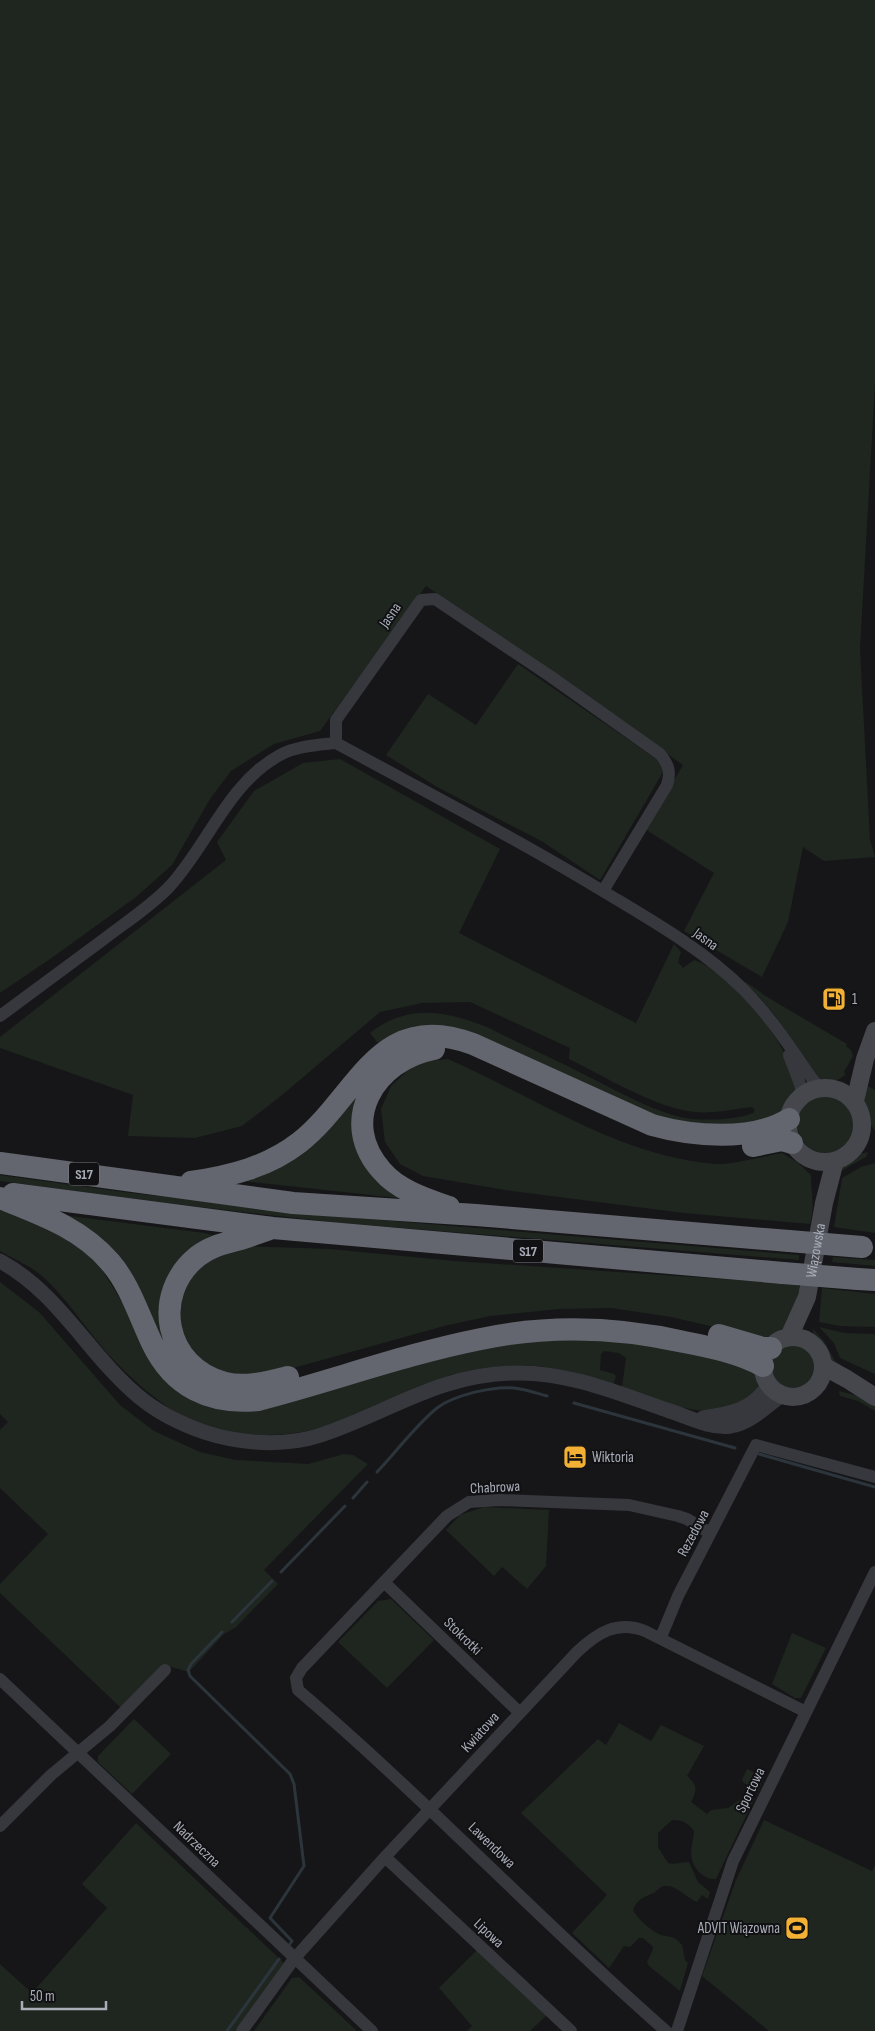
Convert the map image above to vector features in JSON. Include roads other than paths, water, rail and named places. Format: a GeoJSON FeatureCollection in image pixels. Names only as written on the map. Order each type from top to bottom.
{"type":"FeatureCollection","features":[{"type":"Feature","properties":{"kind":"highway"},"geometry":{"type":"LineString","coordinates":[[167,1185],[213,1179],[274,1160],[318,1126],[357,1077],[380,1054],[398,1044],[419,1037],[438,1035],[456,1037],[652,1125],[677,1132],[725,1135],[779,1125],[788,1119]]}},
{"type":"Feature","properties":{"kind":"highway"},"geometry":{"type":"LineString","coordinates":[[476,1216],[430,1200],[398,1185],[382,1172],[370,1155],[363,1134],[364,1108],[373,1086],[386,1070],[418,1052],[437,1048],[475,1058],[649,1138],[677,1147],[728,1150],[782,1140],[792,1143]]}},
{"type":"Feature","properties":{"kind":"highway","name":"S17"},"geometry":{"type":"LineString","coordinates":[[0,1163],[293,1203],[869,1247]]}},
{"type":"Feature","properties":{"kind":"highway","name":"S17"},"geometry":{"type":"LineString","coordinates":[[0,1192],[273,1228],[866,1280]]}},
{"type":"Feature","properties":{"kind":"highway"},"geometry":{"type":"LineString","coordinates":[[0,1198],[55,1220],[82,1237],[103,1254],[126,1286],[152,1343],[165,1364],[188,1387],[220,1399],[233,1401],[258,1400],[472,1340],[553,1330],[624,1331],[708,1347],[775,1366]]}},
{"type":"Feature","properties":{"kind":"highway"},"geometry":{"type":"LineString","coordinates":[[273,1228],[243,1239],[226,1242],[206,1251],[188,1265],[174,1285],[169,1308],[171,1331],[185,1359],[202,1375],[226,1384],[241,1385],[269,1382],[362,1358],[432,1336],[469,1327],[535,1317],[565,1315],[611,1316],[662,1322],[702,1330],[763,1348],[775,1366]]}},
{"type":"Feature","properties":{"kind":"main road"},"geometry":{"type":"LineString","coordinates":[[854,1102],[865,1060],[875,1032]]}},
{"type":"Feature","properties":{"kind":"main road"},"geometry":{"type":"LineString","coordinates":[[829,1088],[846,1094],[854,1102],[861,1114],[862,1135],[852,1151],[835,1161],[815,1161],[802,1154],[792,1143],[788,1119],[793,1107],[802,1096],[829,1088],[865,1060]]}},
{"type":"Feature","properties":{"kind":"main road","name":"Wiązowska"},"geometry":{"type":"LineString","coordinates":[[815,1161],[824,1203]]}},
{"type":"Feature","properties":{"kind":"main road","name":"Wiązowska"},"geometry":{"type":"LineString","coordinates":[[808,1341],[807,1297],[824,1203],[835,1161]]}},
{"type":"Feature","properties":{"kind":"main road","name":"Wiązowska"},"geometry":{"type":"LineString","coordinates":[[775,1366],[807,1297]]}},
{"type":"Feature","properties":{"kind":"main road"},"geometry":{"type":"LineString","coordinates":[[799,1338],[808,1341],[819,1352],[822,1366],[821,1376],[816,1384],[801,1395],[775,1366],[799,1338]]}},
{"type":"Feature","properties":{"kind":"main road"},"geometry":{"type":"LineString","coordinates":[[822,1366],[875,1397]]}},
{"type":"Feature","properties":{"kind":"main road"},"geometry":{"type":"LineString","coordinates":[[816,1384],[860,1388]]}},
{"type":"Feature","properties":{"kind":"street","name":"Jasna"},"geometry":{"type":"LineString","coordinates":[[603,890],[667,785],[670,774],[667,763],[660,754],[550,676],[435,599],[421,600],[336,720],[336,743],[534,850],[603,890],[690,947],[732,978],[759,1006],[813,1080],[829,1088]]}},
{"type":"Feature","properties":{"kind":"street"},"geometry":{"type":"LineString","coordinates":[[0,1016],[144,909],[168,887],[198,850],[222,811],[250,775],[282,754],[312,746],[336,743]]}},
{"type":"Feature","properties":{"kind":"street","name":"Jasna"},"geometry":{"type":"LineString","coordinates":[[778,1030],[794,1066],[802,1096]]}},
{"type":"Feature","properties":{"kind":"street"},"geometry":{"type":"LineString","coordinates":[[0,1261],[32,1282],[52,1300],[112,1370],[139,1396],[155,1408],[183,1424],[206,1433],[244,1441],[285,1442],[320,1436],[445,1383],[480,1375],[510,1373],[543,1374],[568,1378],[712,1426],[730,1426],[748,1420],[775,1366]]}},
{"type":"Feature","properties":{"kind":"street","name":"Rezedowa"},"geometry":{"type":"LineString","coordinates":[[661,1637],[678,1596],[756,1445],[875,1477]]}},
{"type":"Feature","properties":{"kind":"street","name":"Chabrowa"},"geometry":{"type":"LineString","coordinates":[[296,1683],[302,1668],[447,1516],[469,1502],[499,1500],[629,1505],[687,1519],[710,1533]]}},
{"type":"Feature","properties":{"kind":"street","name":"Sportowa"},"geometry":{"type":"LineString","coordinates":[[677,2031],[733,1861],[875,1572]]}},
{"type":"Feature","properties":{"kind":"street","name":"Stokrotki"},"geometry":{"type":"LineString","coordinates":[[384,1582],[519,1712]]}},
{"type":"Feature","properties":{"kind":"street","name":"Kwiatowa"},"geometry":{"type":"LineString","coordinates":[[242,2031],[294,1959],[385,1857],[519,1712],[591,1638],[602,1631],[628,1626],[661,1637],[729,1674],[806,1712]]}},
{"type":"Feature","properties":{"kind":"street"},"geometry":{"type":"LineString","coordinates":[[0,1826],[76,1752],[93,1742],[110,1726],[165,1670]]}},
{"type":"Feature","properties":{"kind":"street","name":"Nadrzeczna"},"geometry":{"type":"LineString","coordinates":[[0,1679],[372,2031]]}},
{"type":"Feature","properties":{"kind":"street","name":"Lawendowa"},"geometry":{"type":"LineString","coordinates":[[296,1683],[298,1690],[431,1809],[609,1981],[666,2031]]}},
{"type":"Feature","properties":{"kind":"street","name":"Lipowa"},"geometry":{"type":"LineString","coordinates":[[385,1857],[571,2031]]}},
{"type":"Feature","properties":{"kind":"waterway"},"geometry":{"type":"LineString","coordinates":[[377,1472],[414,1430],[444,1403],[463,1395],[496,1388],[522,1389],[547,1396]]}},
{"type":"Feature","properties":{"kind":"waterway"},"geometry":{"type":"LineString","coordinates":[[574,1403],[735,1448]]}},
{"type":"Feature","properties":{"kind":"waterway"},"geometry":{"type":"LineString","coordinates":[[759,1454],[875,1487]]}},
{"type":"Feature","properties":{"kind":"waterway"},"geometry":{"type":"LineString","coordinates":[[353,1498],[367,1482]]}},
{"type":"Feature","properties":{"kind":"waterway"},"geometry":{"type":"LineString","coordinates":[[281,1572],[345,1506]]}},
{"type":"Feature","properties":{"kind":"waterway"},"geometry":{"type":"LineString","coordinates":[[232,1622],[272,1581]]}},
{"type":"Feature","properties":{"kind":"waterway"},"geometry":{"type":"LineString","coordinates":[[222,1632],[191,1664],[188,1670],[190,1676],[290,1774],[294,1784],[304,1866],[270,1918],[292,1941],[290,1944]]}},
{"type":"Feature","properties":{"kind":"waterway"},"geometry":{"type":"LineString","coordinates":[[227,2031],[279,1959]]}},
{"type":"Feature","properties":{"kind":"place","name":"1"},"geometry":{"type":"Point","coordinates":[834,999]}},
{"type":"Feature","properties":{"kind":"place","name":"Wiktoria"},"geometry":{"type":"Point","coordinates":[575,1457]}},
{"type":"Feature","properties":{"kind":"place","name":"ADVIT Wiązowna"},"geometry":{"type":"Point","coordinates":[797,1928]}}]}
